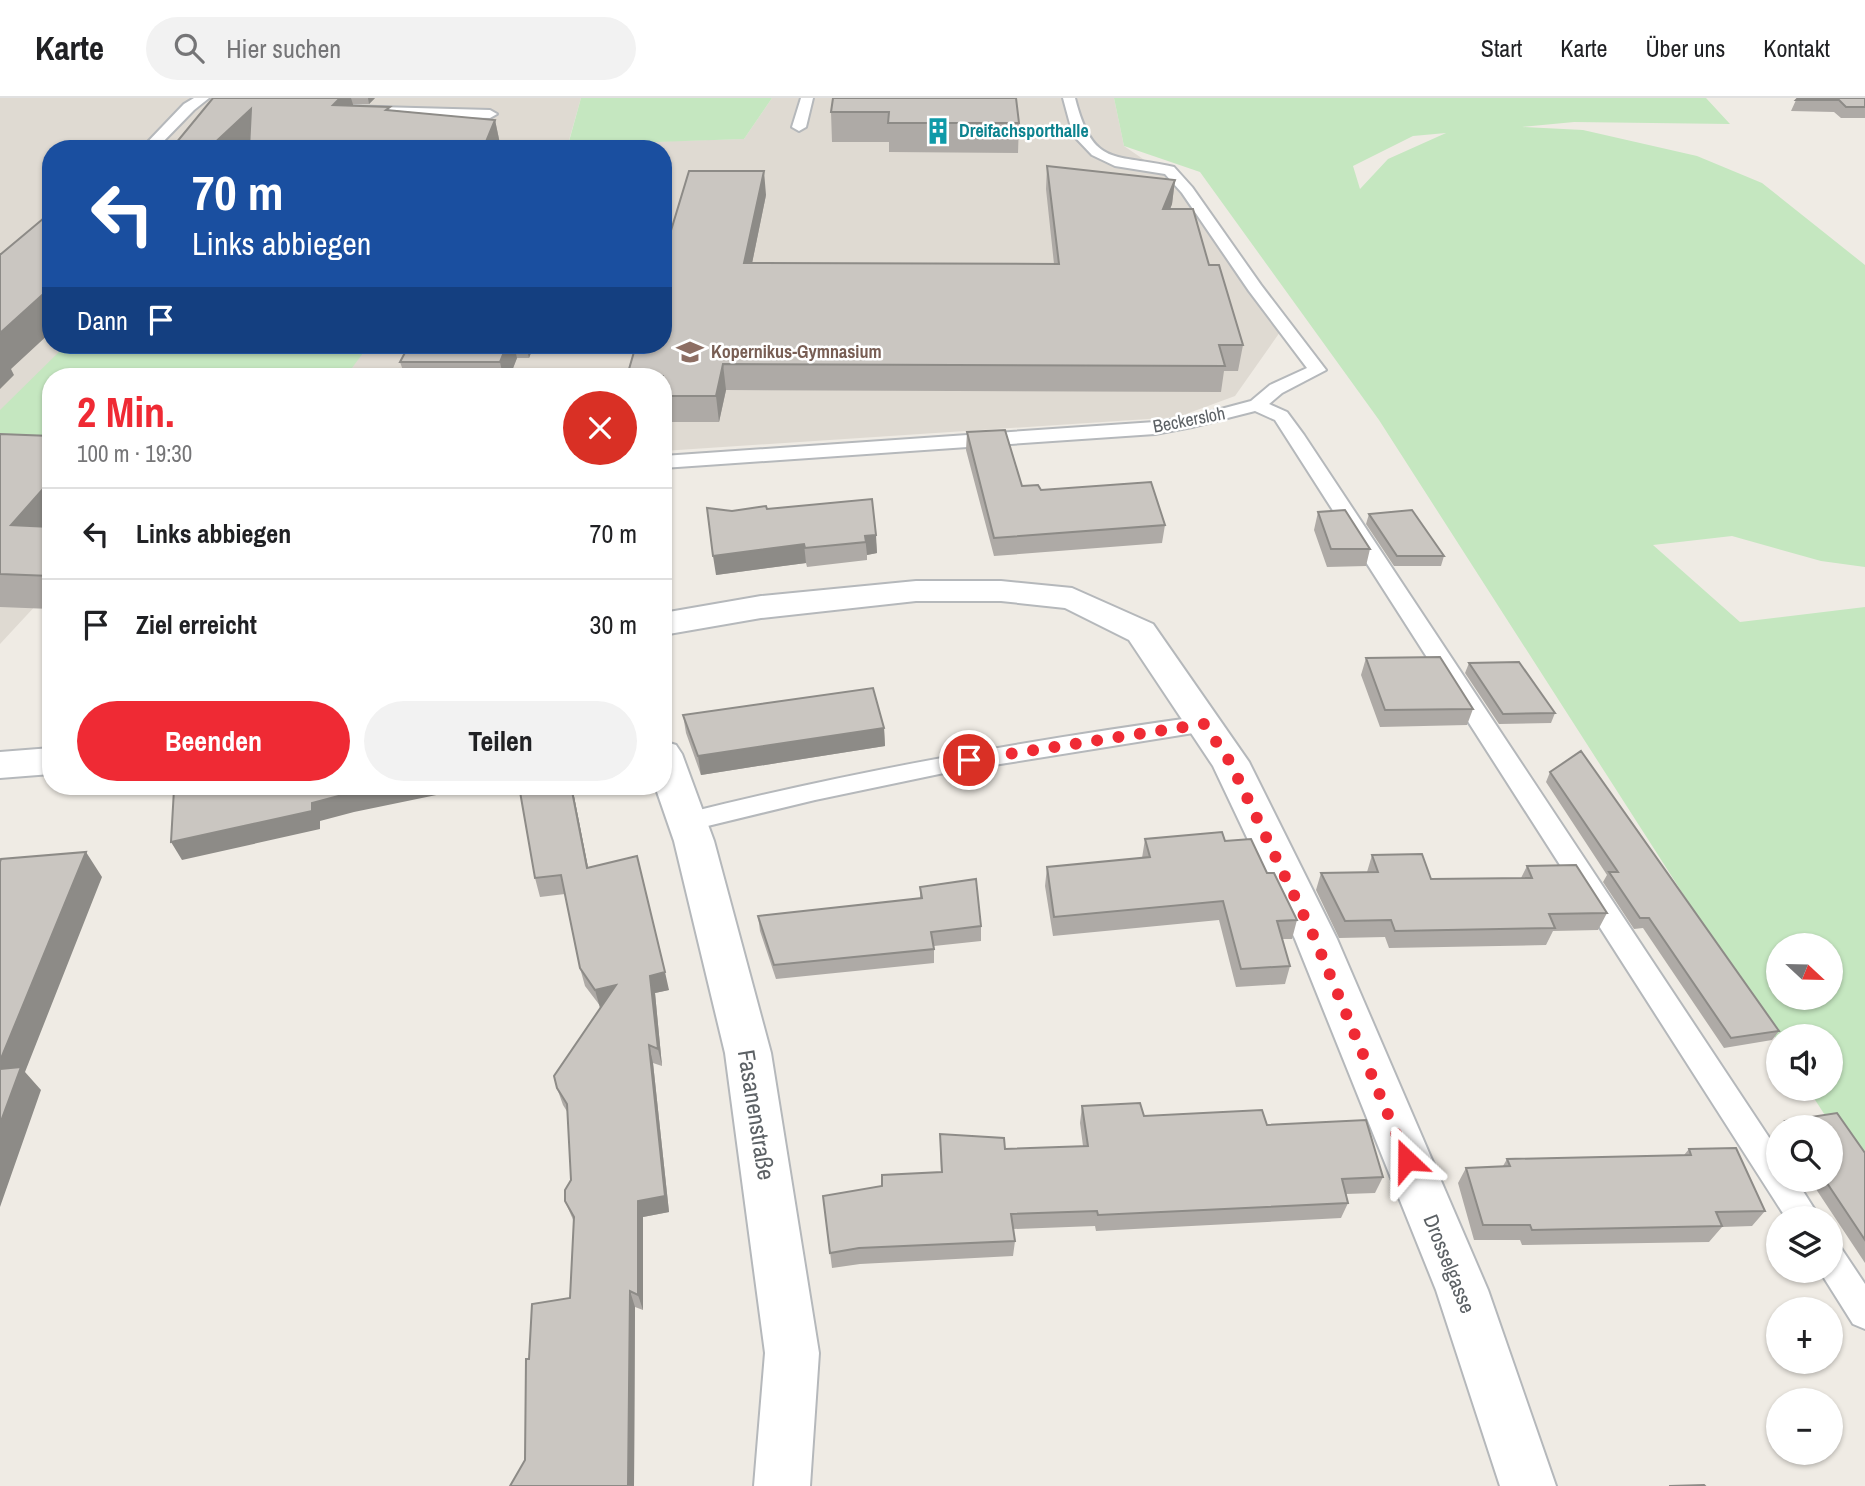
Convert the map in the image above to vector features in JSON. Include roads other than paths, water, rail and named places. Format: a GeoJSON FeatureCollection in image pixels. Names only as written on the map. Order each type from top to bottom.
{"type":"FeatureCollection","features":[{"type":"Feature","properties":{"kind":"street","name":"Drosselgasse"},"geometry":{"type":"LineString","coordinates":[[672,622],[761,607],[916,592],[1001,591],[1072,598],[1141,632],[1230,762],[1315,939],[1462,1290],[1528,1486]]}},
{"type":"Feature","properties":{"kind":"street"},"geometry":{"type":"LineString","coordinates":[[0,765],[42,762]]}},
{"type":"Feature","properties":{"kind":"street","name":"Fasanenstraße"},"geometry":{"type":"LineString","coordinates":[[672,780],[687,822],[748,1053],[792,1353],[782,1486]]}},
{"type":"Feature","properties":{"kind":"lane"},"geometry":{"type":"LineString","coordinates":[[157,140],[189,107],[203,98]]}},
{"type":"Feature","properties":{"kind":"lane"},"geometry":{"type":"LineString","coordinates":[[329,98],[337,110],[490,114]]}},
{"type":"Feature","properties":{"kind":"lane"},"geometry":{"type":"LineString","coordinates":[[799,127],[807,98]]}},
{"type":"Feature","properties":{"kind":"lane","name":"Beckersloh"},"geometry":{"type":"LineString","coordinates":[[672,461],[1155,428],[1192,422],[1257,405],[1276,390],[1317,370],[1255,288],[1187,190],[1169,170],[1135,168],[1106,158],[1080,135],[1069,98]]}},
{"type":"Feature","properties":{"kind":"lane"},"geometry":{"type":"LineString","coordinates":[[1257,405],[1281,416],[1295,435],[1766,1159]]}},
{"type":"Feature","properties":{"kind":"lane"},"geometry":{"type":"LineString","coordinates":[[687,822],[768,801],[942,764],[1204,724]]}},
{"type":"Feature","properties":{"kind":"lane"},"geometry":{"type":"LineString","coordinates":[[1843,1279],[1865,1312]]}},
{"type":"Feature","properties":{"kind":"place","name":"Dreifachsporthalle"},"geometry":{"type":"Point","coordinates":[938,131]}},
{"type":"Feature","properties":{"kind":"place","name":"Kopernikus-Gymnasium"},"geometry":{"type":"Point","coordinates":[690,352]}}]}
